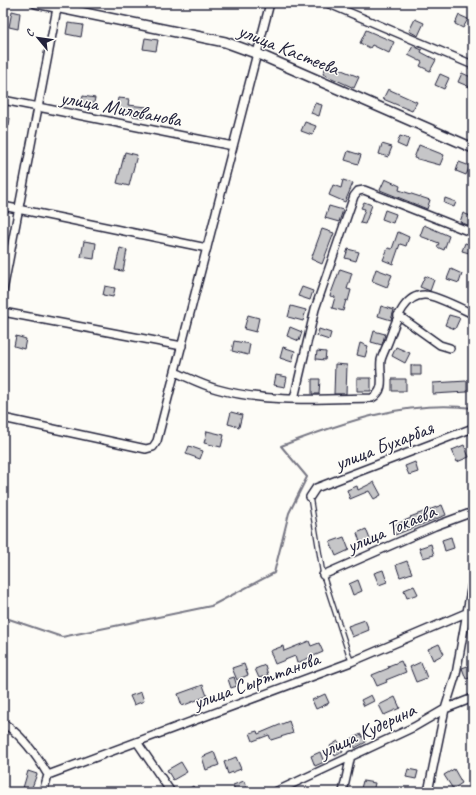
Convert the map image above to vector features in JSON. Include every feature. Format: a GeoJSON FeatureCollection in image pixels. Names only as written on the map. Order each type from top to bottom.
{"type":"FeatureCollection","features":[{"type":"Feature","properties":{"kind":"street","name":"улица Кастеева"},"geometry":{"type":"LineString","coordinates":[[36,3],[58,5],[225,42],[258,54],[473,148]]}},
{"type":"Feature","properties":{"kind":"street"},"geometry":{"type":"LineString","coordinates":[[3,418],[146,449],[153,447],[157,441],[270,3]]}},
{"type":"Feature","properties":{"kind":"street"},"geometry":{"type":"LineString","coordinates":[[327,3],[473,65]]}},
{"type":"Feature","properties":{"kind":"street"},"geometry":{"type":"LineString","coordinates":[[3,291],[58,5]]}},
{"type":"Feature","properties":{"kind":"street","name":"улица Милованова"},"geometry":{"type":"LineString","coordinates":[[3,100],[233,146]]}},
{"type":"Feature","properties":{"kind":"street"},"geometry":{"type":"LineString","coordinates":[[294,399],[315,309],[354,196],[358,191],[364,190],[473,233]]}},
{"type":"Feature","properties":{"kind":"street"},"geometry":{"type":"LineString","coordinates":[[3,206],[207,248]]}},
{"type":"Feature","properties":{"kind":"street"},"geometry":{"type":"LineString","coordinates":[[175,372],[202,384],[232,393],[294,399],[372,398],[378,394],[381,388],[382,359],[398,315],[406,304],[416,296],[426,295],[473,314]]}},
{"type":"Feature","properties":{"kind":"street"},"geometry":{"type":"LineString","coordinates":[[3,312],[182,346]]}},
{"type":"Feature","properties":{"kind":"street"},"geometry":{"type":"LineString","coordinates":[[398,315],[440,349],[450,348]]}},
{"type":"Feature","properties":{"kind":"street","name":"улица Бухарбая"},"geometry":{"type":"LineString","coordinates":[[310,497],[316,488],[473,428]]}},
{"type":"Feature","properties":{"kind":"street","name":"улица Токаева"},"geometry":{"type":"LineString","coordinates":[[323,574],[435,526],[473,512]]}},
{"type":"Feature","properties":{"kind":"street"},"geometry":{"type":"LineString","coordinates":[[428,792],[445,709],[456,674],[471,610],[473,578]]}},
{"type":"Feature","properties":{"kind":"street","name":"улица Сырттанова"},"geometry":{"type":"LineString","coordinates":[[48,775],[352,662],[471,610]]}},
{"type":"Feature","properties":{"kind":"street","name":"улица Кудерина"},"geometry":{"type":"LineString","coordinates":[[275,792],[351,755],[414,727],[445,709],[473,698]]}},
{"type":"Feature","properties":{"kind":"street"},"geometry":{"type":"LineString","coordinates":[[3,723],[10,728],[38,757],[48,775],[43,792]]}},
{"type":"Feature","properties":{"kind":"street"},"geometry":{"type":"LineString","coordinates":[[137,742],[171,792]]}},
{"type":"Feature","properties":{"kind":"street"},"geometry":{"type":"LineString","coordinates":[[343,792],[351,755]]}},
{"type":"Feature","properties":{"kind":"lane"},"geometry":{"type":"LineString","coordinates":[[310,497],[323,574],[352,662]]}},
{"type":"Feature","properties":{"kind":"building"},"geometry":{"type":"Polygon","coordinates":[[[12,11],[20,13],[18,29],[9,27],[12,11]]]}},
{"type":"Feature","properties":{"kind":"building"},"geometry":{"type":"Polygon","coordinates":[[[459,15],[468,19],[463,28],[455,24],[459,15]]]}},
{"type":"Feature","properties":{"kind":"building"},"geometry":{"type":"Polygon","coordinates":[[[415,19],[424,23],[418,36],[409,31],[415,19]]]}},
{"type":"Feature","properties":{"kind":"building"},"geometry":{"type":"Polygon","coordinates":[[[68,23],[83,25],[81,37],[66,34],[68,23]]]}},
{"type":"Feature","properties":{"kind":"building"},"geometry":{"type":"Polygon","coordinates":[[[366,30],[394,42],[389,53],[372,45],[370,48],[360,43],[366,30]]]}},
{"type":"Feature","properties":{"kind":"building"},"geometry":{"type":"Polygon","coordinates":[[[145,38],[158,40],[156,51],[143,49],[145,38]]]}},
{"type":"Feature","properties":{"kind":"building"},"geometry":{"type":"Polygon","coordinates":[[[413,46],[422,50],[421,52],[436,60],[430,71],[420,66],[422,62],[408,55],[413,46]]]}},
{"type":"Feature","properties":{"kind":"building"},"geometry":{"type":"Polygon","coordinates":[[[327,64],[359,77],[354,88],[323,74],[327,64]]]}},
{"type":"Feature","properties":{"kind":"building"},"geometry":{"type":"Polygon","coordinates":[[[462,73],[473,78],[470,87],[458,82],[462,73]]]}},
{"type":"Feature","properties":{"kind":"building"},"geometry":{"type":"Polygon","coordinates":[[[440,74],[449,78],[444,89],[435,85],[440,74]]]}},
{"type":"Feature","properties":{"kind":"building"},"geometry":{"type":"Polygon","coordinates":[[[388,89],[417,102],[412,111],[383,99],[388,89]]]}},
{"type":"Feature","properties":{"kind":"building"},"geometry":{"type":"Polygon","coordinates":[[[83,96],[95,98],[93,107],[81,105],[83,96]]]}},
{"type":"Feature","properties":{"kind":"building"},"geometry":{"type":"Polygon","coordinates":[[[118,98],[129,99],[128,105],[147,107],[146,118],[132,116],[132,112],[116,109],[118,98]]]}},
{"type":"Feature","properties":{"kind":"building"},"geometry":{"type":"Polygon","coordinates":[[[315,103],[322,105],[319,116],[311,113],[315,103]]]}},
{"type":"Feature","properties":{"kind":"building"},"geometry":{"type":"Polygon","coordinates":[[[4,116],[10,118],[9,126],[3,125],[4,116]]]}},
{"type":"Feature","properties":{"kind":"building"},"geometry":{"type":"Polygon","coordinates":[[[305,122],[316,126],[312,135],[301,131],[305,122]]]}},
{"type":"Feature","properties":{"kind":"building"},"geometry":{"type":"Polygon","coordinates":[[[400,136],[409,139],[406,148],[397,144],[400,136]]]}},
{"type":"Feature","properties":{"kind":"building"},"geometry":{"type":"Polygon","coordinates":[[[382,144],[392,147],[388,157],[379,154],[382,144]]]}},
{"type":"Feature","properties":{"kind":"building"},"geometry":{"type":"Polygon","coordinates":[[[419,145],[444,155],[440,165],[414,158],[419,145]]]}},
{"type":"Feature","properties":{"kind":"building"},"geometry":{"type":"Polygon","coordinates":[[[348,151],[361,155],[358,164],[345,160],[348,151]]]}},
{"type":"Feature","properties":{"kind":"building"},"geometry":{"type":"Polygon","coordinates":[[[125,152],[137,155],[129,186],[117,183],[125,152]]]}},
{"type":"Feature","properties":{"kind":"building"},"geometry":{"type":"Polygon","coordinates":[[[459,162],[470,166],[466,175],[456,171],[459,162]]]}},
{"type":"Feature","properties":{"kind":"building"},"geometry":{"type":"Polygon","coordinates":[[[385,179],[400,186],[399,190],[430,200],[427,209],[380,190],[385,179]]]}},
{"type":"Feature","properties":{"kind":"building"},"geometry":{"type":"Polygon","coordinates":[[[343,180],[353,183],[345,202],[329,195],[333,185],[341,188],[343,180]]]}},
{"type":"Feature","properties":{"kind":"building"},"geometry":{"type":"Polygon","coordinates":[[[445,198],[456,202],[454,207],[444,203],[445,198]]]}},
{"type":"Feature","properties":{"kind":"building"},"geometry":{"type":"Polygon","coordinates":[[[364,202],[372,205],[365,224],[360,223],[365,209],[361,208],[364,202]]]}},
{"type":"Feature","properties":{"kind":"building"},"geometry":{"type":"Polygon","coordinates":[[[329,206],[343,210],[339,222],[325,218],[329,206]]]}},
{"type":"Feature","properties":{"kind":"building"},"geometry":{"type":"Polygon","coordinates":[[[385,210],[396,214],[393,223],[382,219],[385,210]]]}},
{"type":"Feature","properties":{"kind":"building"},"geometry":{"type":"Polygon","coordinates":[[[463,213],[473,217],[473,227],[460,222],[463,213]]]}},
{"type":"Feature","properties":{"kind":"building"},"geometry":{"type":"Polygon","coordinates":[[[424,225],[449,236],[444,250],[437,247],[439,243],[420,236],[424,225]]]}},
{"type":"Feature","properties":{"kind":"building"},"geometry":{"type":"Polygon","coordinates":[[[322,229],[334,233],[322,264],[311,259],[322,229]]]}},
{"type":"Feature","properties":{"kind":"building"},"geometry":{"type":"Polygon","coordinates":[[[398,232],[409,237],[406,246],[400,244],[393,264],[383,260],[388,248],[392,249],[398,232]]]}},
{"type":"Feature","properties":{"kind":"building"},"geometry":{"type":"Polygon","coordinates":[[[84,241],[96,243],[94,259],[81,257],[84,241]]]}},
{"type":"Feature","properties":{"kind":"building"},"geometry":{"type":"Polygon","coordinates":[[[465,243],[472,245],[469,253],[462,251],[465,243]]]}},
{"type":"Feature","properties":{"kind":"building"},"geometry":{"type":"Polygon","coordinates":[[[120,248],[127,250],[123,271],[115,270],[120,248]]]}},
{"type":"Feature","properties":{"kind":"building"},"geometry":{"type":"Polygon","coordinates":[[[348,249],[359,252],[356,261],[345,258],[348,249]]]}},
{"type":"Feature","properties":{"kind":"building"},"geometry":{"type":"Polygon","coordinates":[[[340,269],[352,273],[347,289],[351,290],[343,311],[332,308],[335,297],[330,296],[340,269]]]}},
{"type":"Feature","properties":{"kind":"building"},"geometry":{"type":"Polygon","coordinates":[[[376,269],[392,275],[387,287],[372,281],[376,269]]]}},
{"type":"Feature","properties":{"kind":"building"},"geometry":{"type":"Polygon","coordinates":[[[451,269],[462,274],[459,283],[447,279],[451,269]]]}},
{"type":"Feature","properties":{"kind":"building"},"geometry":{"type":"Polygon","coordinates":[[[425,276],[434,280],[430,291],[420,287],[425,276]]]}},
{"type":"Feature","properties":{"kind":"building"},"geometry":{"type":"Polygon","coordinates":[[[105,286],[115,288],[113,297],[103,295],[105,286]]]}},
{"type":"Feature","properties":{"kind":"building"},"geometry":{"type":"Polygon","coordinates":[[[302,287],[313,291],[310,300],[298,296],[302,287]]]}},
{"type":"Feature","properties":{"kind":"building"},"geometry":{"type":"Polygon","coordinates":[[[291,306],[306,310],[303,321],[288,317],[291,306]]]}},
{"type":"Feature","properties":{"kind":"building"},"geometry":{"type":"Polygon","coordinates":[[[381,306],[394,310],[391,320],[378,316],[381,306]]]}},
{"type":"Feature","properties":{"kind":"building"},"geometry":{"type":"Polygon","coordinates":[[[248,315],[259,318],[256,332],[244,329],[248,315]]]}},
{"type":"Feature","properties":{"kind":"building"},"geometry":{"type":"Polygon","coordinates":[[[449,315],[460,318],[455,329],[445,325],[449,315]]]}},
{"type":"Feature","properties":{"kind":"building"},"geometry":{"type":"Polygon","coordinates":[[[290,327],[302,332],[299,341],[287,336],[290,327]]]}},
{"type":"Feature","properties":{"kind":"building"},"geometry":{"type":"Polygon","coordinates":[[[319,329],[331,333],[329,340],[317,336],[319,329]]]}},
{"type":"Feature","properties":{"kind":"building"},"geometry":{"type":"Polygon","coordinates":[[[374,331],[385,334],[382,345],[371,342],[374,331]]]}},
{"type":"Feature","properties":{"kind":"building"},"geometry":{"type":"Polygon","coordinates":[[[16,336],[26,339],[24,349],[14,346],[16,336]]]}},
{"type":"Feature","properties":{"kind":"building"},"geometry":{"type":"Polygon","coordinates":[[[234,341],[250,344],[248,355],[232,351],[234,341]]]}},
{"type":"Feature","properties":{"kind":"building"},"geometry":{"type":"Polygon","coordinates":[[[360,343],[368,346],[365,357],[357,355],[360,343]]]}},
{"type":"Feature","properties":{"kind":"building"},"geometry":{"type":"Polygon","coordinates":[[[283,347],[295,351],[292,362],[280,358],[283,347]]]}},
{"type":"Feature","properties":{"kind":"building"},"geometry":{"type":"Polygon","coordinates":[[[396,347],[410,353],[405,363],[392,356],[396,347]]]}},
{"type":"Feature","properties":{"kind":"building"},"geometry":{"type":"Polygon","coordinates":[[[317,351],[326,352],[325,360],[316,359],[317,351]]]}},
{"type":"Feature","properties":{"kind":"building"},"geometry":{"type":"Polygon","coordinates":[[[335,364],[347,365],[346,394],[334,394],[335,364]]]}},
{"type":"Feature","properties":{"kind":"building"},"geometry":{"type":"Polygon","coordinates":[[[411,365],[421,365],[421,375],[411,375],[411,365]]]}},
{"type":"Feature","properties":{"kind":"building"},"geometry":{"type":"Polygon","coordinates":[[[276,375],[287,377],[285,387],[274,385],[276,375]]]}},
{"type":"Feature","properties":{"kind":"building"},"geometry":{"type":"Polygon","coordinates":[[[357,378],[371,378],[371,391],[357,391],[357,378]]]}},
{"type":"Feature","properties":{"kind":"building"},"geometry":{"type":"Polygon","coordinates":[[[312,379],[320,379],[319,394],[312,394],[312,379]]]}},
{"type":"Feature","properties":{"kind":"building"},"geometry":{"type":"Polygon","coordinates":[[[392,379],[406,379],[406,391],[392,391],[392,379]]]}},
{"type":"Feature","properties":{"kind":"building"},"geometry":{"type":"Polygon","coordinates":[[[467,381],[467,392],[433,394],[433,383],[467,381]]]}},
{"type":"Feature","properties":{"kind":"building"},"geometry":{"type":"Polygon","coordinates":[[[231,412],[242,415],[239,427],[228,424],[231,412]]]}},
{"type":"Feature","properties":{"kind":"building"},"geometry":{"type":"Polygon","coordinates":[[[207,431],[224,435],[221,447],[204,443],[207,431]]]}},
{"type":"Feature","properties":{"kind":"building"},"geometry":{"type":"Polygon","coordinates":[[[464,445],[469,457],[457,462],[452,450],[464,445]]]}},
{"type":"Feature","properties":{"kind":"building"},"geometry":{"type":"Polygon","coordinates":[[[189,446],[203,451],[200,459],[186,454],[189,446]]]}},
{"type":"Feature","properties":{"kind":"building"},"geometry":{"type":"Polygon","coordinates":[[[415,462],[418,472],[409,475],[405,466],[415,462]]]}},
{"type":"Feature","properties":{"kind":"building"},"geometry":{"type":"Polygon","coordinates":[[[374,482],[381,495],[374,499],[369,491],[350,499],[347,490],[357,486],[358,490],[374,482]]]}},
{"type":"Feature","properties":{"kind":"building"},"geometry":{"type":"Polygon","coordinates":[[[442,505],[446,515],[395,535],[392,526],[411,518],[410,517],[442,505]]]}},
{"type":"Feature","properties":{"kind":"building"},"geometry":{"type":"Polygon","coordinates":[[[366,529],[371,542],[361,545],[357,533],[366,529]]]}},
{"type":"Feature","properties":{"kind":"building"},"geometry":{"type":"Polygon","coordinates":[[[344,537],[349,550],[336,556],[330,542],[344,537]]]}},
{"type":"Feature","properties":{"kind":"building"},"geometry":{"type":"Polygon","coordinates":[[[451,537],[454,548],[445,551],[442,540],[451,537]]]}},
{"type":"Feature","properties":{"kind":"building"},"geometry":{"type":"Polygon","coordinates":[[[431,544],[434,555],[423,558],[419,548],[431,544]]]}},
{"type":"Feature","properties":{"kind":"building"},"geometry":{"type":"Polygon","coordinates":[[[407,561],[412,573],[400,577],[396,565],[407,561]]]}},
{"type":"Feature","properties":{"kind":"building"},"geometry":{"type":"Polygon","coordinates":[[[383,570],[387,582],[379,585],[374,573],[383,570]]]}},
{"type":"Feature","properties":{"kind":"building"},"geometry":{"type":"Polygon","coordinates":[[[358,580],[362,591],[353,595],[349,584],[358,580]]]}},
{"type":"Feature","properties":{"kind":"building"},"geometry":{"type":"Polygon","coordinates":[[[414,586],[418,594],[407,598],[404,590],[414,586]]]}},
{"type":"Feature","properties":{"kind":"building"},"geometry":{"type":"Polygon","coordinates":[[[365,620],[369,630],[352,637],[348,626],[365,620]]]}},
{"type":"Feature","properties":{"kind":"building"},"geometry":{"type":"Polygon","coordinates":[[[309,641],[311,646],[319,643],[323,652],[297,663],[295,656],[275,664],[270,651],[283,646],[284,651],[309,641]]]}},
{"type":"Feature","properties":{"kind":"building"},"geometry":{"type":"Polygon","coordinates":[[[439,644],[444,654],[433,660],[428,649],[439,644]]]}},
{"type":"Feature","properties":{"kind":"building"},"geometry":{"type":"Polygon","coordinates":[[[401,661],[406,672],[386,680],[387,682],[377,686],[372,675],[401,661]]]}},
{"type":"Feature","properties":{"kind":"building"},"geometry":{"type":"Polygon","coordinates":[[[421,662],[427,678],[416,682],[410,667],[421,662]]]}},
{"type":"Feature","properties":{"kind":"building"},"geometry":{"type":"Polygon","coordinates":[[[244,664],[248,675],[237,680],[232,668],[244,664]]]}},
{"type":"Feature","properties":{"kind":"building"},"geometry":{"type":"Polygon","coordinates":[[[473,664],[473,677],[466,679],[462,668],[473,664]]]}},
{"type":"Feature","properties":{"kind":"building"},"geometry":{"type":"Polygon","coordinates":[[[265,665],[268,675],[259,678],[255,669],[265,665]]]}},
{"type":"Feature","properties":{"kind":"building"},"geometry":{"type":"Polygon","coordinates":[[[234,677],[237,686],[231,688],[228,679],[234,677]]]}},
{"type":"Feature","properties":{"kind":"building"},"geometry":{"type":"Polygon","coordinates":[[[203,685],[207,696],[182,706],[178,694],[203,685]]]}},
{"type":"Feature","properties":{"kind":"building"},"geometry":{"type":"Polygon","coordinates":[[[141,692],[144,701],[134,705],[130,696],[141,692]]]}},
{"type":"Feature","properties":{"kind":"building"},"geometry":{"type":"Polygon","coordinates":[[[325,694],[329,703],[316,709],[312,700],[325,694]]]}},
{"type":"Feature","properties":{"kind":"building"},"geometry":{"type":"Polygon","coordinates":[[[371,695],[374,701],[364,706],[361,700],[371,695]]]}},
{"type":"Feature","properties":{"kind":"building"},"geometry":{"type":"Polygon","coordinates":[[[395,697],[400,708],[384,715],[379,705],[395,697]]]}},
{"type":"Feature","properties":{"kind":"building"},"geometry":{"type":"Polygon","coordinates":[[[289,721],[293,733],[271,740],[269,735],[253,741],[250,733],[257,731],[258,734],[289,721]]]}},
{"type":"Feature","properties":{"kind":"building"},"geometry":{"type":"Polygon","coordinates":[[[361,734],[366,742],[355,748],[351,739],[361,734]]]}},
{"type":"Feature","properties":{"kind":"building"},"geometry":{"type":"Polygon","coordinates":[[[338,741],[343,752],[335,756],[330,746],[338,741]]]}},
{"type":"Feature","properties":{"kind":"building"},"geometry":{"type":"Polygon","coordinates":[[[214,752],[219,765],[206,770],[202,757],[214,752]]]}},
{"type":"Feature","properties":{"kind":"building"},"geometry":{"type":"Polygon","coordinates":[[[320,752],[324,762],[315,766],[311,756],[320,752]]]}},
{"type":"Feature","properties":{"kind":"building"},"geometry":{"type":"Polygon","coordinates":[[[236,757],[241,769],[228,774],[224,762],[236,757]]]}},
{"type":"Feature","properties":{"kind":"building"},"geometry":{"type":"Polygon","coordinates":[[[181,762],[187,772],[173,780],[167,770],[181,762]]]}},
{"type":"Feature","properties":{"kind":"building"},"geometry":{"type":"Polygon","coordinates":[[[408,769],[418,771],[416,779],[406,777],[408,769]]]}},
{"type":"Feature","properties":{"kind":"building"},"geometry":{"type":"Polygon","coordinates":[[[454,769],[462,783],[453,789],[444,775],[454,769]]]}},
{"type":"Feature","properties":{"kind":"building"},"geometry":{"type":"Polygon","coordinates":[[[28,771],[37,774],[31,790],[23,788],[28,771]]]}},
{"type":"Feature","properties":{"kind":"building"},"geometry":{"type":"Polygon","coordinates":[[[244,781],[248,792],[236,792],[233,785],[244,781]]]}},
{"type":"Feature","properties":{"kind":"building"},"geometry":{"type":"Polygon","coordinates":[[[363,781],[375,783],[373,792],[360,792],[363,781]]]}},
{"type":"Feature","properties":{"kind":"building"},"geometry":{"type":"Polygon","coordinates":[[[193,786],[197,792],[184,792],[193,786]]]}},
{"type":"Feature","properties":{"kind":"waterway"},"geometry":{"type":"LineString","coordinates":[[3,617],[62,637],[211,606],[274,573],[289,513],[307,477],[281,446],[352,421],[399,410],[448,406],[473,408]]}}]}
